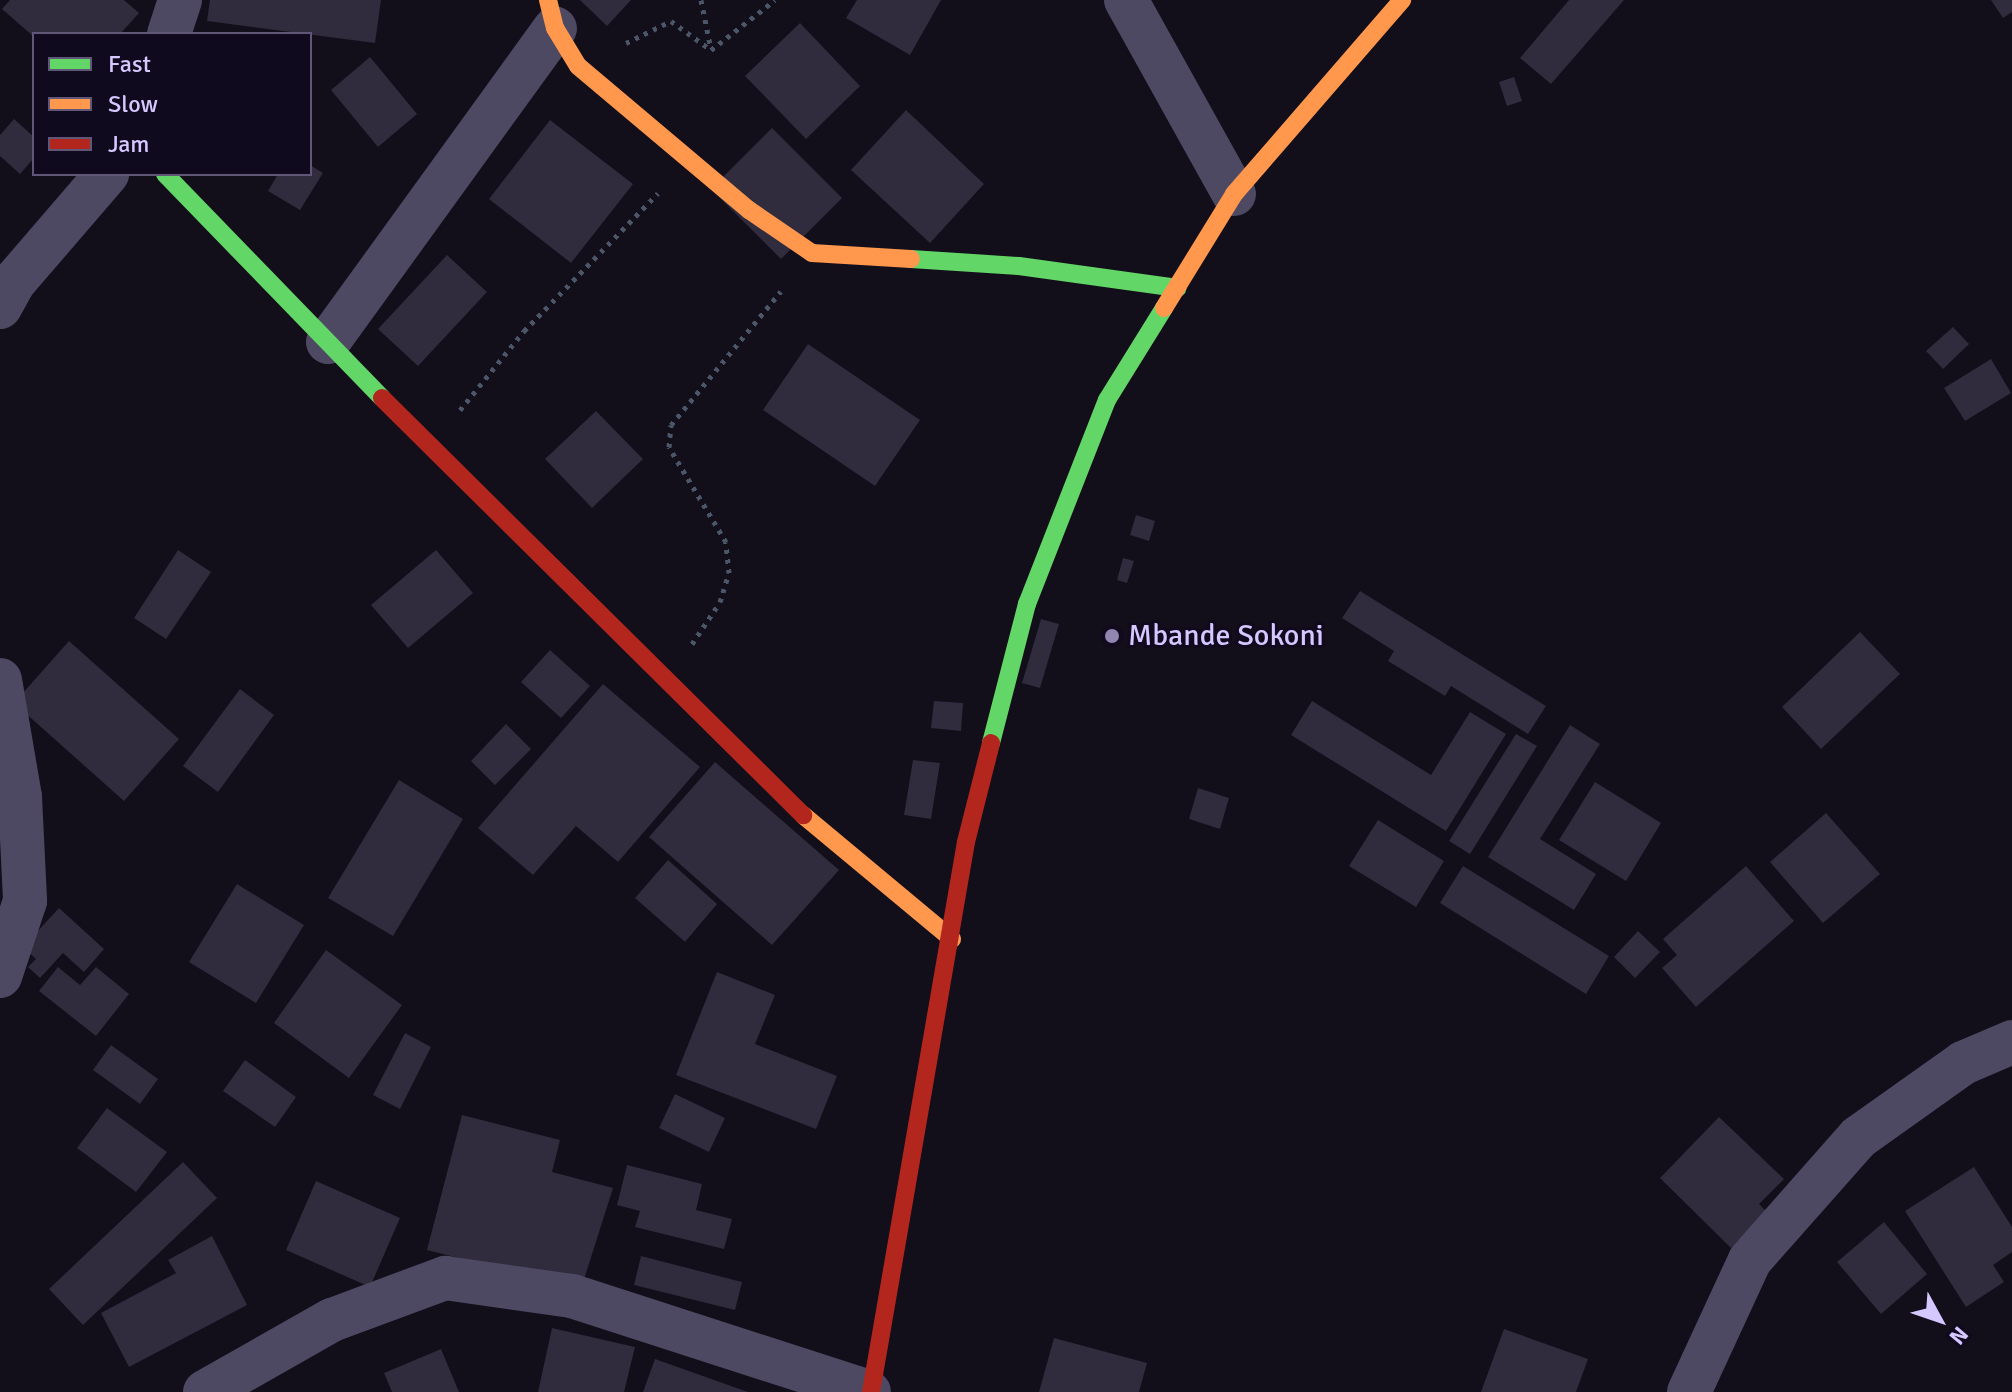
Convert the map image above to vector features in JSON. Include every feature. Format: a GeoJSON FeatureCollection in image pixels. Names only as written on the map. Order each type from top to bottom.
{"type":"FeatureCollection","features":[{"type":"Feature","properties":{"kind":"street"},"geometry":{"type":"LineString","coordinates":[[170,32],[180,0]]}},
{"type":"Feature","properties":{"kind":"street"},"geometry":{"type":"LineString","coordinates":[[1126,0],[1234,194]]}},
{"type":"Feature","properties":{"kind":"street"},"geometry":{"type":"LineString","coordinates":[[205,1392],[332,1320],[445,1278],[572,1296],[870,1392],[952,939],[966,842],[1027,604],[1107,400],[1234,194],[1402,0]]}},
{"type":"Feature","properties":{"kind":"street"},"geometry":{"type":"LineString","coordinates":[[328,342],[551,14],[578,66],[689,161],[812,253],[1019,266],[1177,288]]}},
{"type":"Feature","properties":{"kind":"street"},"geometry":{"type":"LineString","coordinates":[[0,307],[14,282],[105,176]]}},
{"type":"Feature","properties":{"kind":"street"},"geometry":{"type":"LineString","coordinates":[[167,176],[430,447],[791,805],[952,939]]}},
{"type":"Feature","properties":{"kind":"street"},"geometry":{"type":"LineString","coordinates":[[0,680],[20,797],[25,901],[0,976]]}},
{"type":"Feature","properties":{"kind":"street"},"geometry":{"type":"LineString","coordinates":[[1689,1392],[1750,1260],[1859,1137],[1963,1063],[2012,1042]]}},
{"type":"Feature","properties":{"kind":"path"},"geometry":{"type":"LineString","coordinates":[[701,0],[711,50]]}},
{"type":"Feature","properties":{"kind":"path"},"geometry":{"type":"LineString","coordinates":[[711,50],[775,0]]}},
{"type":"Feature","properties":{"kind":"path"},"geometry":{"type":"LineString","coordinates":[[578,66],[671,21],[711,50]]}},
{"type":"Feature","properties":{"kind":"path"},"geometry":{"type":"LineString","coordinates":[[430,447],[524,331],[689,161]]}},
{"type":"Feature","properties":{"kind":"path"},"geometry":{"type":"LineString","coordinates":[[667,683],[720,602],[729,573],[726,542],[669,447],[671,425],[812,253]]}},
{"type":"Feature","properties":{"kind":"building"},"geometry":{"type":"Polygon","coordinates":[[[10,0],[124,0],[139,13],[122,32],[32,32],[32,35],[2,9],[10,0]]]}},
{"type":"Feature","properties":{"kind":"building"},"geometry":{"type":"Polygon","coordinates":[[[210,0],[381,0],[375,43],[312,35],[312,32],[207,21],[210,0]]]}},
{"type":"Feature","properties":{"kind":"building"},"geometry":{"type":"Polygon","coordinates":[[[580,0],[631,0],[607,26],[580,0]]]}},
{"type":"Feature","properties":{"kind":"building"},"geometry":{"type":"Polygon","coordinates":[[[857,0],[941,0],[910,55],[846,18],[857,0]]]}},
{"type":"Feature","properties":{"kind":"building"},"geometry":{"type":"Polygon","coordinates":[[[1569,0],[1624,0],[1551,84],[1520,58],[1569,0]]]}},
{"type":"Feature","properties":{"kind":"building"},"geometry":{"type":"Polygon","coordinates":[[[1991,0],[2012,0],[2012,12],[2003,18],[1991,0]]]}},
{"type":"Feature","properties":{"kind":"building"},"geometry":{"type":"Polygon","coordinates":[[[800,23],[860,86],[806,139],[745,76],[800,23]]]}},
{"type":"Feature","properties":{"kind":"building"},"geometry":{"type":"Polygon","coordinates":[[[370,57],[417,114],[378,147],[331,90],[370,57]]]}},
{"type":"Feature","properties":{"kind":"building"},"geometry":{"type":"Polygon","coordinates":[[[1514,77],[1522,101],[1507,106],[1499,82],[1514,77]]]}},
{"type":"Feature","properties":{"kind":"building"},"geometry":{"type":"Polygon","coordinates":[[[906,110],[984,184],[930,243],[851,170],[906,110]]]}},
{"type":"Feature","properties":{"kind":"building"},"geometry":{"type":"Polygon","coordinates":[[[14,119],[32,135],[32,160],[20,174],[0,156],[0,135],[14,119]]]}},
{"type":"Feature","properties":{"kind":"building"},"geometry":{"type":"Polygon","coordinates":[[[550,120],[633,184],[571,263],[489,199],[550,120]]]}},
{"type":"Feature","properties":{"kind":"building"},"geometry":{"type":"Polygon","coordinates":[[[772,128],[842,198],[781,259],[711,189],[772,128]]]}},
{"type":"Feature","properties":{"kind":"building"},"geometry":{"type":"Polygon","coordinates":[[[312,166],[323,173],[300,210],[268,191],[277,176],[312,176],[312,166]]]}},
{"type":"Feature","properties":{"kind":"building"},"geometry":{"type":"Polygon","coordinates":[[[447,255],[487,292],[418,366],[378,329],[447,255]]]}},
{"type":"Feature","properties":{"kind":"building"},"geometry":{"type":"Polygon","coordinates":[[[1953,327],[1969,344],[1943,369],[1926,351],[1953,327]]]}},
{"type":"Feature","properties":{"kind":"building"},"geometry":{"type":"Polygon","coordinates":[[[808,344],[920,420],[875,486],[763,410],[808,344]]]}},
{"type":"Feature","properties":{"kind":"building"},"geometry":{"type":"Polygon","coordinates":[[[1991,359],[2011,393],[1965,421],[1944,388],[1991,359]]]}},
{"type":"Feature","properties":{"kind":"building"},"geometry":{"type":"Polygon","coordinates":[[[596,411],[643,459],[592,508],[545,459],[596,411]]]}},
{"type":"Feature","properties":{"kind":"building"},"geometry":{"type":"Polygon","coordinates":[[[1136,515],[1155,521],[1149,541],[1130,535],[1136,515]]]}},
{"type":"Feature","properties":{"kind":"building"},"geometry":{"type":"Polygon","coordinates":[[[178,550],[211,572],[166,639],[134,618],[178,550]]]}},
{"type":"Feature","properties":{"kind":"building"},"geometry":{"type":"Polygon","coordinates":[[[436,550],[473,593],[408,648],[371,605],[436,550]]]}},
{"type":"Feature","properties":{"kind":"building"},"geometry":{"type":"Polygon","coordinates":[[[1123,558],[1134,561],[1127,583],[1117,580],[1123,558]]]}},
{"type":"Feature","properties":{"kind":"building"},"geometry":{"type":"Polygon","coordinates":[[[1360,591],[1546,706],[1528,734],[1451,686],[1445,696],[1388,661],[1394,651],[1342,618],[1360,591]]]}},
{"type":"Feature","properties":{"kind":"building"},"geometry":{"type":"Polygon","coordinates":[[[1041,619],[1059,624],[1040,688],[1022,683],[1041,619]]]}},
{"type":"Feature","properties":{"kind":"building"},"geometry":{"type":"Polygon","coordinates":[[[1860,632],[1900,674],[1821,749],[1782,707],[1860,632]]]}},
{"type":"Feature","properties":{"kind":"building"},"geometry":{"type":"Polygon","coordinates":[[[69,641],[179,739],[124,801],[14,703],[69,641]]]}},
{"type":"Feature","properties":{"kind":"building"},"geometry":{"type":"Polygon","coordinates":[[[550,650],[590,686],[561,718],[521,682],[550,650]]]}},
{"type":"Feature","properties":{"kind":"building"},"geometry":{"type":"Polygon","coordinates":[[[603,684],[700,767],[618,862],[576,826],[533,875],[478,828],[603,684]]]}},
{"type":"Feature","properties":{"kind":"building"},"geometry":{"type":"Polygon","coordinates":[[[240,689],[274,715],[218,792],[183,766],[240,689]]]}},
{"type":"Feature","properties":{"kind":"building"},"geometry":{"type":"Polygon","coordinates":[[[934,701],[963,703],[961,731],[931,728],[934,701]]]}},
{"type":"Feature","properties":{"kind":"building"},"geometry":{"type":"Polygon","coordinates":[[[1312,701],[1431,775],[1470,712],[1506,734],[1446,831],[1291,735],[1312,701]]]}},
{"type":"Feature","properties":{"kind":"building"},"geometry":{"type":"Polygon","coordinates":[[[506,724],[531,749],[495,785],[471,761],[506,724]]]}},
{"type":"Feature","properties":{"kind":"building"},"geometry":{"type":"Polygon","coordinates":[[[1570,725],[1600,744],[1540,839],[1596,874],[1574,910],[1488,857],[1570,725]]]}},
{"type":"Feature","properties":{"kind":"building"},"geometry":{"type":"Polygon","coordinates":[[[1516,734],[1537,746],[1470,854],[1449,841],[1516,734]]]}},
{"type":"Feature","properties":{"kind":"building"},"geometry":{"type":"Polygon","coordinates":[[[913,760],[940,763],[931,819],[904,815],[913,760]]]}},
{"type":"Feature","properties":{"kind":"building"},"geometry":{"type":"Polygon","coordinates":[[[715,762],[839,870],[772,945],[649,837],[715,762]]]}},
{"type":"Feature","properties":{"kind":"building"},"geometry":{"type":"Polygon","coordinates":[[[399,780],[463,819],[393,936],[328,898],[399,780]]]}},
{"type":"Feature","properties":{"kind":"building"},"geometry":{"type":"Polygon","coordinates":[[[1595,782],[1661,823],[1626,881],[1559,840],[1595,782]]]}},
{"type":"Feature","properties":{"kind":"building"},"geometry":{"type":"Polygon","coordinates":[[[1198,788],[1229,798],[1220,829],[1189,819],[1198,788]]]}},
{"type":"Feature","properties":{"kind":"building"},"geometry":{"type":"Polygon","coordinates":[[[1826,813],[1880,874],[1823,923],[1770,862],[1826,813]]]}},
{"type":"Feature","properties":{"kind":"building"},"geometry":{"type":"Polygon","coordinates":[[[1378,820],[1444,861],[1416,907],[1349,866],[1378,820]]]}},
{"type":"Feature","properties":{"kind":"building"},"geometry":{"type":"Polygon","coordinates":[[[668,860],[717,904],[685,942],[635,898],[668,860]]]}},
{"type":"Feature","properties":{"kind":"building"},"geometry":{"type":"Polygon","coordinates":[[[1463,866],[1609,956],[1586,994],[1440,903],[1463,866]]]}},
{"type":"Feature","properties":{"kind":"building"},"geometry":{"type":"Polygon","coordinates":[[[1746,866],[1794,921],[1696,1007],[1662,968],[1677,955],[1663,939],[1746,866]]]}},
{"type":"Feature","properties":{"kind":"building"},"geometry":{"type":"Polygon","coordinates":[[[237,884],[304,925],[256,1003],[189,962],[237,884]]]}},
{"type":"Feature","properties":{"kind":"building"},"geometry":{"type":"Polygon","coordinates":[[[59,908],[104,949],[84,972],[63,953],[40,978],[28,967],[36,959],[23,947],[59,908]]]}},
{"type":"Feature","properties":{"kind":"building"},"geometry":{"type":"Polygon","coordinates":[[[1638,931],[1660,952],[1635,978],[1614,957],[1638,931]]]}},
{"type":"Feature","properties":{"kind":"building"},"geometry":{"type":"Polygon","coordinates":[[[326,950],[402,1005],[349,1078],[274,1023],[326,950]]]}},
{"type":"Feature","properties":{"kind":"building"},"geometry":{"type":"Polygon","coordinates":[[[58,967],[80,985],[96,967],[129,994],[96,1036],[39,991],[58,967]]]}},
{"type":"Feature","properties":{"kind":"building"},"geometry":{"type":"Polygon","coordinates":[[[717,972],[775,995],[755,1044],[837,1076],[816,1129],[676,1075],[717,972]]]}},
{"type":"Feature","properties":{"kind":"building"},"geometry":{"type":"Polygon","coordinates":[[[405,1033],[431,1047],[400,1109],[373,1095],[405,1033]]]}},
{"type":"Feature","properties":{"kind":"building"},"geometry":{"type":"Polygon","coordinates":[[[111,1045],[158,1079],[140,1104],[93,1070],[111,1045]]]}},
{"type":"Feature","properties":{"kind":"building"},"geometry":{"type":"Polygon","coordinates":[[[245,1060],[296,1097],[275,1127],[223,1091],[245,1060]]]}},
{"type":"Feature","properties":{"kind":"building"},"geometry":{"type":"Polygon","coordinates":[[[675,1094],[725,1118],[709,1152],[659,1128],[675,1094]]]}},
{"type":"Feature","properties":{"kind":"building"},"geometry":{"type":"Polygon","coordinates":[[[107,1108],[167,1152],[136,1192],[77,1148],[107,1108]]]}},
{"type":"Feature","properties":{"kind":"building"},"geometry":{"type":"Polygon","coordinates":[[[462,1115],[560,1140],[552,1172],[613,1188],[581,1289],[427,1250],[462,1115]]]}},
{"type":"Feature","properties":{"kind":"building"},"geometry":{"type":"Polygon","coordinates":[[[1719,1117],[1784,1179],[1759,1204],[1766,1211],[1731,1248],[1660,1178],[1719,1117]]]}},
{"type":"Feature","properties":{"kind":"building"},"geometry":{"type":"Polygon","coordinates":[[[183,1162],[217,1198],[83,1325],[49,1289],[183,1162]]]}},
{"type":"Feature","properties":{"kind":"building"},"geometry":{"type":"Polygon","coordinates":[[[627,1165],[702,1184],[696,1210],[732,1219],[724,1249],[635,1227],[640,1211],[617,1205],[627,1165]]]}},
{"type":"Feature","properties":{"kind":"building"},"geometry":{"type":"Polygon","coordinates":[[[1974,1167],[2012,1227],[2012,1252],[1993,1265],[2004,1282],[1966,1307],[1905,1211],[1974,1167]]]}},
{"type":"Feature","properties":{"kind":"building"},"geometry":{"type":"Polygon","coordinates":[[[316,1181],[400,1218],[370,1287],[286,1250],[316,1181]]]}},
{"type":"Feature","properties":{"kind":"building"},"geometry":{"type":"Polygon","coordinates":[[[1884,1222],[1927,1274],[1881,1314],[1837,1262],[1884,1222]]]}},
{"type":"Feature","properties":{"kind":"building"},"geometry":{"type":"Polygon","coordinates":[[[212,1236],[247,1305],[129,1367],[101,1313],[176,1273],[168,1260],[212,1236]]]}},
{"type":"Feature","properties":{"kind":"building"},"geometry":{"type":"Polygon","coordinates":[[[641,1256],[742,1282],[735,1310],[634,1285],[641,1256]]]}},
{"type":"Feature","properties":{"kind":"building"},"geometry":{"type":"Polygon","coordinates":[[[552,1328],[635,1347],[624,1392],[538,1392],[552,1328]]]}},
{"type":"Feature","properties":{"kind":"building"},"geometry":{"type":"Polygon","coordinates":[[[1504,1329],[1588,1359],[1576,1392],[1481,1392],[1504,1329]]]}},
{"type":"Feature","properties":{"kind":"building"},"geometry":{"type":"Polygon","coordinates":[[[1054,1338],[1147,1363],[1139,1392],[1039,1392],[1054,1338]]]}},
{"type":"Feature","properties":{"kind":"building"},"geometry":{"type":"Polygon","coordinates":[[[441,1349],[459,1392],[392,1392],[384,1373],[441,1349]]]}},
{"type":"Feature","properties":{"kind":"building"},"geometry":{"type":"Polygon","coordinates":[[[655,1359],[748,1392],[643,1392],[655,1359]]]}},
{"type":"Feature","properties":{"kind":"traffic: fast"},"geometry":{"type":"LineString","coordinates":[[167,176],[382,398]]}},
{"type":"Feature","properties":{"kind":"traffic: fast"},"geometry":{"type":"LineString","coordinates":[[911,259],[1019,266],[1177,288]]}},
{"type":"Feature","properties":{"kind":"traffic: fast"},"geometry":{"type":"LineString","coordinates":[[991,743],[1027,604],[1107,400],[1164,308]]}},
{"type":"Feature","properties":{"kind":"traffic: slow"},"geometry":{"type":"LineString","coordinates":[[548,0],[555,28],[578,66],[749,210],[812,253],[911,259]]}},
{"type":"Feature","properties":{"kind":"traffic: slow"},"geometry":{"type":"LineString","coordinates":[[1164,308],[1234,194],[1402,0]]}},
{"type":"Feature","properties":{"kind":"traffic: slow"},"geometry":{"type":"LineString","coordinates":[[803,815],[952,939]]}},
{"type":"Feature","properties":{"kind":"traffic: jam"},"geometry":{"type":"LineString","coordinates":[[382,398],[803,815]]}},
{"type":"Feature","properties":{"kind":"traffic: jam"},"geometry":{"type":"LineString","coordinates":[[871,1392],[966,842],[991,743]]}},
{"type":"Feature","properties":{"kind":"place","name":"Mbande Sokoni"},"geometry":{"type":"Point","coordinates":[1112,636]}}]}
